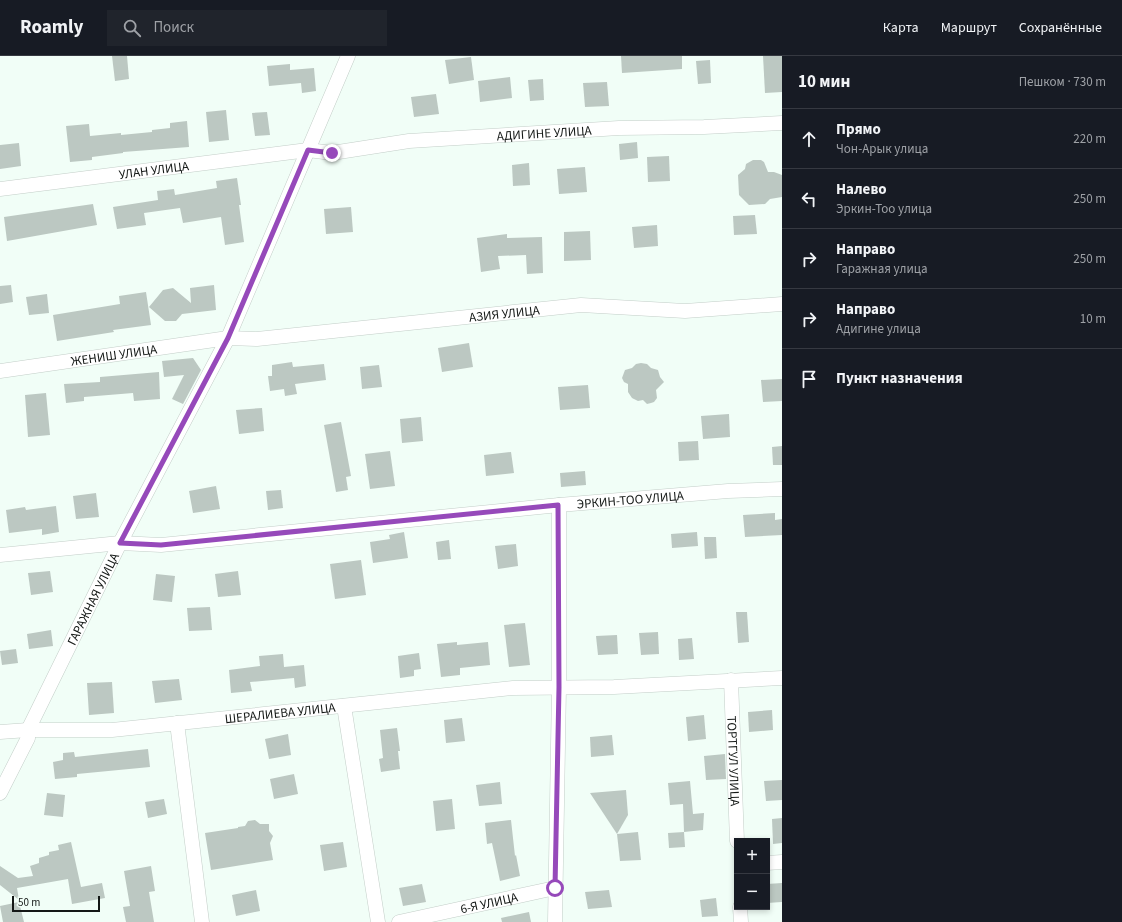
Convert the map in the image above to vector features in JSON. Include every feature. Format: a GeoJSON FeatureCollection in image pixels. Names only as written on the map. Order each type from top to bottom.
{"type":"FeatureCollection","features":[{"type":"Feature","properties":{"kind":"street","name":"ГАРАЖНАЯ УЛИЦА"},"geometry":{"type":"LineString","coordinates":[[0,793],[28,738],[28,730],[120,543],[228,338],[348,56]]}},
{"type":"Feature","properties":{"kind":"street","name":"АДИГИНЕ УЛИЦА"},"geometry":{"type":"LineString","coordinates":[[308,150],[332,153],[409,141],[619,128],[704,127],[782,122]]}},
{"type":"Feature","properties":{"kind":"street","name":"УЛАН УЛИЦА"},"geometry":{"type":"LineString","coordinates":[[0,189],[308,150]]}},
{"type":"Feature","properties":{"kind":"street","name":"АЗИЯ УЛИЦА"},"geometry":{"type":"LineString","coordinates":[[228,338],[257,339],[581,305],[684,311],[782,304]]}},
{"type":"Feature","properties":{"kind":"street","name":"ЖЕНИШ УЛИЦА"},"geometry":{"type":"LineString","coordinates":[[0,371],[228,338]]}},
{"type":"Feature","properties":{"kind":"street","name":"ЭРКИН-ТОО УЛИЦА"},"geometry":{"type":"LineString","coordinates":[[0,555],[120,543],[161,545],[558,505],[728,490],[782,488]]}},
{"type":"Feature","properties":{"kind":"street"},"geometry":{"type":"LineString","coordinates":[[555,922],[559,687],[558,505]]}},
{"type":"Feature","properties":{"kind":"street","name":"ШЕРАЛИЕВА УЛИЦА"},"geometry":{"type":"LineString","coordinates":[[0,732],[28,730],[112,730],[482,690],[513,688],[614,687],[782,678]]}},
{"type":"Feature","properties":{"kind":"street","name":"ТОРТГУЛ УЛИЦА"},"geometry":{"type":"LineString","coordinates":[[731,680],[737,838]]}},
{"type":"Feature","properties":{"kind":"street"},"geometry":{"type":"LineString","coordinates":[[344,706],[378,922]]}},
{"type":"Feature","properties":{"kind":"street"},"geometry":{"type":"LineString","coordinates":[[177,722],[202,922]]}},
{"type":"Feature","properties":{"kind":"street"},"geometry":{"type":"LineString","coordinates":[[770,863],[782,862]]}},
{"type":"Feature","properties":{"kind":"street","name":"6-Я УЛИЦА"},"geometry":{"type":"LineString","coordinates":[[399,922],[555,888]]}},
{"type":"Feature","properties":{"kind":"street"},"geometry":{"type":"LineString","coordinates":[[740,910],[741,922]]}},
{"type":"Feature","properties":{"kind":"building"},"geometry":{"type":"Polygon","coordinates":[[[112,56],[127,56],[129,79],[115,81],[112,56]]]}},
{"type":"Feature","properties":{"kind":"building"},"geometry":{"type":"Polygon","coordinates":[[[621,56],[682,56],[682,69],[622,73],[621,56]]]}},
{"type":"Feature","properties":{"kind":"building"},"geometry":{"type":"Polygon","coordinates":[[[763,56],[782,56],[782,92],[765,93],[763,56]]]}},
{"type":"Feature","properties":{"kind":"building"},"geometry":{"type":"Polygon","coordinates":[[[471,57],[474,80],[449,84],[445,60],[471,57]]]}},
{"type":"Feature","properties":{"kind":"building"},"geometry":{"type":"Polygon","coordinates":[[[710,60],[711,83],[698,84],[696,61],[710,60]]]}},
{"type":"Feature","properties":{"kind":"building"},"geometry":{"type":"Polygon","coordinates":[[[290,64],[290,70],[314,68],[316,91],[302,93],[301,83],[269,86],[267,66],[290,64]]]}},
{"type":"Feature","properties":{"kind":"building"},"geometry":{"type":"Polygon","coordinates":[[[510,77],[512,98],[480,102],[478,81],[510,77]]]}},
{"type":"Feature","properties":{"kind":"building"},"geometry":{"type":"Polygon","coordinates":[[[543,79],[544,100],[530,101],[528,80],[543,79]]]}},
{"type":"Feature","properties":{"kind":"building"},"geometry":{"type":"Polygon","coordinates":[[[607,82],[609,106],[585,107],[583,83],[607,82]]]}},
{"type":"Feature","properties":{"kind":"building"},"geometry":{"type":"Polygon","coordinates":[[[436,94],[439,114],[414,117],[411,97],[436,94]]]}},
{"type":"Feature","properties":{"kind":"building"},"geometry":{"type":"Polygon","coordinates":[[[226,110],[229,140],[209,142],[206,112],[226,110]]]}},
{"type":"Feature","properties":{"kind":"building"},"geometry":{"type":"Polygon","coordinates":[[[267,112],[270,135],[255,136],[252,113],[267,112]]]}},
{"type":"Feature","properties":{"kind":"building"},"geometry":{"type":"Polygon","coordinates":[[[187,121],[189,147],[123,152],[92,157],[92,160],[70,162],[66,126],[89,124],[90,136],[121,133],[121,135],[152,132],[152,130],[170,128],[170,123],[187,121]]]}},
{"type":"Feature","properties":{"kind":"building"},"geometry":{"type":"Polygon","coordinates":[[[637,142],[638,158],[620,160],[619,144],[637,142]]]}},
{"type":"Feature","properties":{"kind":"building"},"geometry":{"type":"Polygon","coordinates":[[[19,143],[21,166],[0,169],[0,145],[19,143]]]}},
{"type":"Feature","properties":{"kind":"building"},"geometry":{"type":"Polygon","coordinates":[[[669,156],[670,181],[648,182],[647,157],[669,156]]]}},
{"type":"Feature","properties":{"kind":"building"},"geometry":{"type":"Polygon","coordinates":[[[753,160],[761,160],[764,162],[768,172],[774,172],[782,175],[782,197],[770,199],[765,204],[749,205],[739,195],[738,175],[745,169],[746,164],[753,160]]]}},
{"type":"Feature","properties":{"kind":"building"},"geometry":{"type":"Polygon","coordinates":[[[529,163],[530,185],[513,186],[512,165],[529,163]]]}},
{"type":"Feature","properties":{"kind":"building"},"geometry":{"type":"Polygon","coordinates":[[[585,167],[587,192],[559,194],[557,169],[585,167]]]}},
{"type":"Feature","properties":{"kind":"building"},"geometry":{"type":"Polygon","coordinates":[[[237,178],[244,242],[225,245],[221,217],[183,223],[180,208],[144,213],[146,225],[117,229],[113,207],[158,200],[157,191],[174,189],[175,195],[217,188],[216,181],[237,178]]]}},
{"type":"Feature","properties":{"kind":"building"},"geometry":{"type":"Polygon","coordinates":[[[93,204],[97,225],[7,241],[4,217],[93,204]]]}},
{"type":"Feature","properties":{"kind":"building"},"geometry":{"type":"Polygon","coordinates":[[[351,207],[353,232],[326,234],[324,209],[351,207]]]}},
{"type":"Feature","properties":{"kind":"building"},"geometry":{"type":"Polygon","coordinates":[[[755,215],[757,234],[734,235],[733,216],[755,215]]]}},
{"type":"Feature","properties":{"kind":"building"},"geometry":{"type":"Polygon","coordinates":[[[657,225],[658,246],[634,248],[632,227],[657,225]]]}},
{"type":"Feature","properties":{"kind":"building"},"geometry":{"type":"Polygon","coordinates":[[[590,231],[591,260],[564,261],[564,232],[590,231]]]}},
{"type":"Feature","properties":{"kind":"building"},"geometry":{"type":"Polygon","coordinates":[[[507,234],[507,238],[542,237],[543,273],[527,274],[526,255],[498,256],[500,269],[481,272],[477,238],[507,234]]]}},
{"type":"Feature","properties":{"kind":"building"},"geometry":{"type":"Polygon","coordinates":[[[11,285],[13,302],[0,304],[0,286],[11,285]]]}},
{"type":"Feature","properties":{"kind":"building"},"geometry":{"type":"Polygon","coordinates":[[[214,285],[216,310],[182,314],[176,321],[165,321],[149,307],[163,290],[173,288],[191,303],[190,288],[214,285]]]}},
{"type":"Feature","properties":{"kind":"building"},"geometry":{"type":"Polygon","coordinates":[[[146,292],[151,325],[113,330],[114,332],[57,341],[53,315],[120,304],[119,296],[146,292]]]}},
{"type":"Feature","properties":{"kind":"building"},"geometry":{"type":"Polygon","coordinates":[[[47,294],[49,313],[29,315],[26,297],[47,294]]]}},
{"type":"Feature","properties":{"kind":"building"},"geometry":{"type":"Polygon","coordinates":[[[469,343],[473,367],[442,372],[438,348],[469,343]]]}},
{"type":"Feature","properties":{"kind":"building"},"geometry":{"type":"Polygon","coordinates":[[[193,358],[201,370],[183,404],[172,399],[184,375],[164,377],[162,361],[193,358]]]}},
{"type":"Feature","properties":{"kind":"building"},"geometry":{"type":"Polygon","coordinates":[[[292,362],[293,367],[324,364],[326,380],[295,384],[297,394],[285,396],[284,389],[270,391],[268,376],[272,376],[272,365],[292,362]]]}},
{"type":"Feature","properties":{"kind":"building"},"geometry":{"type":"Polygon","coordinates":[[[641,363],[647,364],[651,368],[658,370],[660,377],[664,382],[656,390],[657,398],[654,402],[647,404],[643,400],[638,401],[632,398],[628,392],[628,384],[624,382],[622,378],[625,370],[641,363]]]}},
{"type":"Feature","properties":{"kind":"building"},"geometry":{"type":"Polygon","coordinates":[[[379,365],[382,387],[362,389],[360,367],[379,365]]]}},
{"type":"Feature","properties":{"kind":"building"},"geometry":{"type":"Polygon","coordinates":[[[159,372],[160,399],[134,401],[133,393],[84,397],[84,401],[66,403],[64,384],[100,382],[100,377],[159,372]]]}},
{"type":"Feature","properties":{"kind":"building"},"geometry":{"type":"Polygon","coordinates":[[[782,379],[782,401],[763,402],[761,380],[782,379]]]}},
{"type":"Feature","properties":{"kind":"building"},"geometry":{"type":"Polygon","coordinates":[[[588,385],[590,408],[560,410],[558,387],[588,385]]]}},
{"type":"Feature","properties":{"kind":"building"},"geometry":{"type":"Polygon","coordinates":[[[46,393],[50,435],[28,437],[25,395],[46,393]]]}},
{"type":"Feature","properties":{"kind":"building"},"geometry":{"type":"Polygon","coordinates":[[[262,408],[264,431],[239,434],[236,410],[262,408]]]}},
{"type":"Feature","properties":{"kind":"building"},"geometry":{"type":"Polygon","coordinates":[[[729,414],[730,437],[703,439],[701,416],[729,414]]]}},
{"type":"Feature","properties":{"kind":"building"},"geometry":{"type":"Polygon","coordinates":[[[421,417],[423,441],[402,443],[400,419],[421,417]]]}},
{"type":"Feature","properties":{"kind":"building"},"geometry":{"type":"Polygon","coordinates":[[[341,422],[351,476],[346,477],[348,490],[336,492],[324,425],[341,422]]]}},
{"type":"Feature","properties":{"kind":"building"},"geometry":{"type":"Polygon","coordinates":[[[698,441],[699,460],[679,461],[678,442],[698,441]]]}},
{"type":"Feature","properties":{"kind":"building"},"geometry":{"type":"Polygon","coordinates":[[[782,446],[782,465],[773,465],[772,447],[782,446]]]}},
{"type":"Feature","properties":{"kind":"building"},"geometry":{"type":"Polygon","coordinates":[[[390,451],[395,486],[370,489],[365,454],[390,451]]]}},
{"type":"Feature","properties":{"kind":"building"},"geometry":{"type":"Polygon","coordinates":[[[511,452],[514,473],[486,476],[484,455],[511,452]]]}},
{"type":"Feature","properties":{"kind":"building"},"geometry":{"type":"Polygon","coordinates":[[[585,471],[586,485],[561,487],[560,473],[585,471]]]}},
{"type":"Feature","properties":{"kind":"building"},"geometry":{"type":"Polygon","coordinates":[[[216,486],[220,509],[193,513],[189,491],[216,486]]]}},
{"type":"Feature","properties":{"kind":"building"},"geometry":{"type":"Polygon","coordinates":[[[281,490],[283,508],[268,510],[266,491],[281,490]]]}},
{"type":"Feature","properties":{"kind":"building"},"geometry":{"type":"Polygon","coordinates":[[[96,493],[99,517],[76,519],[73,496],[96,493]]]}},
{"type":"Feature","properties":{"kind":"building"},"geometry":{"type":"Polygon","coordinates":[[[56,506],[59,532],[42,535],[42,529],[9,533],[6,510],[25,507],[26,510],[56,506]]]}},
{"type":"Feature","properties":{"kind":"building"},"geometry":{"type":"Polygon","coordinates":[[[775,513],[775,520],[782,519],[782,535],[745,537],[743,515],[775,513]]]}},
{"type":"Feature","properties":{"kind":"building"},"geometry":{"type":"Polygon","coordinates":[[[404,532],[408,558],[373,563],[370,542],[390,539],[389,535],[404,532]]]}},
{"type":"Feature","properties":{"kind":"building"},"geometry":{"type":"Polygon","coordinates":[[[697,532],[698,546],[672,548],[671,534],[697,532]]]}},
{"type":"Feature","properties":{"kind":"building"},"geometry":{"type":"Polygon","coordinates":[[[704,537],[716,537],[717,558],[705,559],[704,537]]]}},
{"type":"Feature","properties":{"kind":"building"},"geometry":{"type":"Polygon","coordinates":[[[449,540],[451,559],[438,560],[436,542],[449,540]]]}},
{"type":"Feature","properties":{"kind":"building"},"geometry":{"type":"Polygon","coordinates":[[[516,544],[518,566],[498,569],[495,546],[516,544]]]}},
{"type":"Feature","properties":{"kind":"building"},"geometry":{"type":"Polygon","coordinates":[[[361,560],[366,595],[335,599],[330,564],[361,560]]]}},
{"type":"Feature","properties":{"kind":"building"},"geometry":{"type":"Polygon","coordinates":[[[50,571],[53,592],[31,595],[28,573],[50,571]]]}},
{"type":"Feature","properties":{"kind":"building"},"geometry":{"type":"Polygon","coordinates":[[[238,571],[241,595],[218,597],[215,574],[238,571]]]}},
{"type":"Feature","properties":{"kind":"building"},"geometry":{"type":"Polygon","coordinates":[[[156,574],[175,576],[172,602],[153,600],[156,574]]]}},
{"type":"Feature","properties":{"kind":"building"},"geometry":{"type":"Polygon","coordinates":[[[210,607],[212,630],[189,631],[187,608],[210,607]]]}},
{"type":"Feature","properties":{"kind":"building"},"geometry":{"type":"Polygon","coordinates":[[[736,612],[747,612],[749,642],[738,643],[736,612]]]}},
{"type":"Feature","properties":{"kind":"building"},"geometry":{"type":"Polygon","coordinates":[[[525,623],[530,665],[509,667],[504,625],[525,623]]]}},
{"type":"Feature","properties":{"kind":"building"},"geometry":{"type":"Polygon","coordinates":[[[51,630],[53,646],[29,649],[27,634],[51,630]]]}},
{"type":"Feature","properties":{"kind":"building"},"geometry":{"type":"Polygon","coordinates":[[[658,632],[659,654],[641,655],[639,633],[658,632]]]}},
{"type":"Feature","properties":{"kind":"building"},"geometry":{"type":"Polygon","coordinates":[[[617,635],[618,654],[598,655],[596,636],[617,635]]]}},
{"type":"Feature","properties":{"kind":"building"},"geometry":{"type":"Polygon","coordinates":[[[692,638],[694,659],[679,660],[678,639],[692,638]]]}},
{"type":"Feature","properties":{"kind":"building"},"geometry":{"type":"Polygon","coordinates":[[[457,642],[457,645],[488,642],[490,665],[460,668],[460,675],[441,677],[437,644],[457,642]]]}},
{"type":"Feature","properties":{"kind":"building"},"geometry":{"type":"Polygon","coordinates":[[[16,649],[18,663],[2,665],[0,651],[16,649]]]}},
{"type":"Feature","properties":{"kind":"building"},"geometry":{"type":"Polygon","coordinates":[[[419,653],[421,669],[414,670],[414,676],[400,678],[398,656],[419,653]]]}},
{"type":"Feature","properties":{"kind":"building"},"geometry":{"type":"Polygon","coordinates":[[[283,654],[284,667],[304,665],[306,686],[295,688],[294,678],[250,682],[252,691],[231,693],[229,670],[260,666],[259,656],[283,654]]]}},
{"type":"Feature","properties":{"kind":"building"},"geometry":{"type":"Polygon","coordinates":[[[179,679],[182,700],[155,703],[152,681],[179,679]]]}},
{"type":"Feature","properties":{"kind":"building"},"geometry":{"type":"Polygon","coordinates":[[[112,682],[114,713],[89,715],[87,683],[112,682]]]}},
{"type":"Feature","properties":{"kind":"building"},"geometry":{"type":"Polygon","coordinates":[[[772,710],[773,730],[749,732],[748,712],[772,710]]]}},
{"type":"Feature","properties":{"kind":"building"},"geometry":{"type":"Polygon","coordinates":[[[704,715],[706,739],[688,741],[686,717],[704,715]]]}},
{"type":"Feature","properties":{"kind":"building"},"geometry":{"type":"Polygon","coordinates":[[[462,718],[465,741],[446,743],[444,720],[462,718]]]}},
{"type":"Feature","properties":{"kind":"building"},"geometry":{"type":"Polygon","coordinates":[[[397,728],[400,751],[398,751],[400,769],[381,772],[379,759],[383,758],[380,730],[397,728]]]}},
{"type":"Feature","properties":{"kind":"building"},"geometry":{"type":"Polygon","coordinates":[[[288,734],[291,755],[269,759],[265,739],[288,734]]]}},
{"type":"Feature","properties":{"kind":"building"},"geometry":{"type":"Polygon","coordinates":[[[612,735],[614,755],[591,757],[590,737],[612,735]]]}},
{"type":"Feature","properties":{"kind":"building"},"geometry":{"type":"Polygon","coordinates":[[[148,749],[150,767],[77,774],[77,777],[55,779],[53,762],[63,760],[63,753],[74,752],[75,757],[148,749]]]}},
{"type":"Feature","properties":{"kind":"building"},"geometry":{"type":"Polygon","coordinates":[[[725,754],[726,779],[706,780],[704,756],[725,754]]]}},
{"type":"Feature","properties":{"kind":"building"},"geometry":{"type":"Polygon","coordinates":[[[294,774],[298,794],[274,799],[270,779],[294,774]]]}},
{"type":"Feature","properties":{"kind":"building"},"geometry":{"type":"Polygon","coordinates":[[[782,780],[782,800],[766,801],[764,781],[782,780]]]}},
{"type":"Feature","properties":{"kind":"building"},"geometry":{"type":"Polygon","coordinates":[[[690,781],[693,814],[704,813],[703,830],[684,832],[683,804],[670,805],[668,783],[690,781]]]}},
{"type":"Feature","properties":{"kind":"building"},"geometry":{"type":"Polygon","coordinates":[[[500,782],[502,804],[479,806],[476,785],[500,782]]]}},
{"type":"Feature","properties":{"kind":"building"},"geometry":{"type":"Polygon","coordinates":[[[626,790],[628,815],[617,834],[590,793],[626,790]]]}},
{"type":"Feature","properties":{"kind":"building"},"geometry":{"type":"Polygon","coordinates":[[[47,793],[65,795],[63,817],[44,815],[47,793]]]}},
{"type":"Feature","properties":{"kind":"building"},"geometry":{"type":"Polygon","coordinates":[[[164,799],[167,814],[148,818],[145,802],[164,799]]]}},
{"type":"Feature","properties":{"kind":"building"},"geometry":{"type":"Polygon","coordinates":[[[452,799],[455,829],[436,831],[433,801],[452,799]]]}},
{"type":"Feature","properties":{"kind":"building"},"geometry":{"type":"Polygon","coordinates":[[[782,818],[782,843],[773,844],[772,819],[782,818]]]}},
{"type":"Feature","properties":{"kind":"building"},"geometry":{"type":"Polygon","coordinates":[[[255,820],[260,824],[269,824],[269,831],[273,836],[270,843],[273,860],[211,870],[205,833],[238,828],[245,826],[248,821],[255,820]]]}},
{"type":"Feature","properties":{"kind":"building"},"geometry":{"type":"Polygon","coordinates":[[[511,820],[515,856],[516,855],[520,876],[500,881],[492,843],[487,844],[485,823],[511,820]]]}},
{"type":"Feature","properties":{"kind":"building"},"geometry":{"type":"Polygon","coordinates":[[[638,832],[641,860],[620,861],[617,834],[638,832]]]}},
{"type":"Feature","properties":{"kind":"building"},"geometry":{"type":"Polygon","coordinates":[[[684,832],[685,847],[669,848],[668,833],[684,832]]]}},
{"type":"Feature","properties":{"kind":"building"},"geometry":{"type":"Polygon","coordinates":[[[71,842],[81,887],[102,883],[105,898],[72,904],[68,879],[17,888],[19,900],[0,885],[0,866],[18,878],[33,876],[30,866],[39,863],[39,858],[49,855],[49,852],[59,850],[58,845],[71,842]]]}},
{"type":"Feature","properties":{"kind":"building"},"geometry":{"type":"Polygon","coordinates":[[[343,842],[347,867],[324,871],[320,845],[343,842]]]}},
{"type":"Feature","properties":{"kind":"building"},"geometry":{"type":"Polygon","coordinates":[[[151,866],[155,891],[149,892],[154,922],[126,922],[123,907],[130,906],[124,871],[151,866]]]}},
{"type":"Feature","properties":{"kind":"building"},"geometry":{"type":"Polygon","coordinates":[[[782,883],[782,902],[770,903],[770,884],[782,883]]]}},
{"type":"Feature","properties":{"kind":"building"},"geometry":{"type":"Polygon","coordinates":[[[422,884],[426,902],[403,906],[399,888],[422,884]]]}},
{"type":"Feature","properties":{"kind":"building"},"geometry":{"type":"Polygon","coordinates":[[[256,890],[260,911],[236,916],[232,895],[256,890]]]}},
{"type":"Feature","properties":{"kind":"building"},"geometry":{"type":"Polygon","coordinates":[[[609,890],[612,907],[588,909],[585,892],[609,890]]]}},
{"type":"Feature","properties":{"kind":"building"},"geometry":{"type":"Polygon","coordinates":[[[716,898],[718,916],[702,917],[700,900],[716,898]]]}},
{"type":"Feature","properties":{"kind":"building"},"geometry":{"type":"Polygon","coordinates":[[[19,902],[24,922],[3,922],[0,906],[19,902]]]}},
{"type":"Feature","properties":{"kind":"building"},"geometry":{"type":"Polygon","coordinates":[[[529,912],[531,922],[502,922],[501,918],[529,912]]]}},
{"type":"Feature","properties":{"kind":"route"},"geometry":{"type":"LineString","coordinates":[[332,153],[308,150],[228,338],[120,543],[161,545],[558,505],[559,687],[555,888]]}}]}
